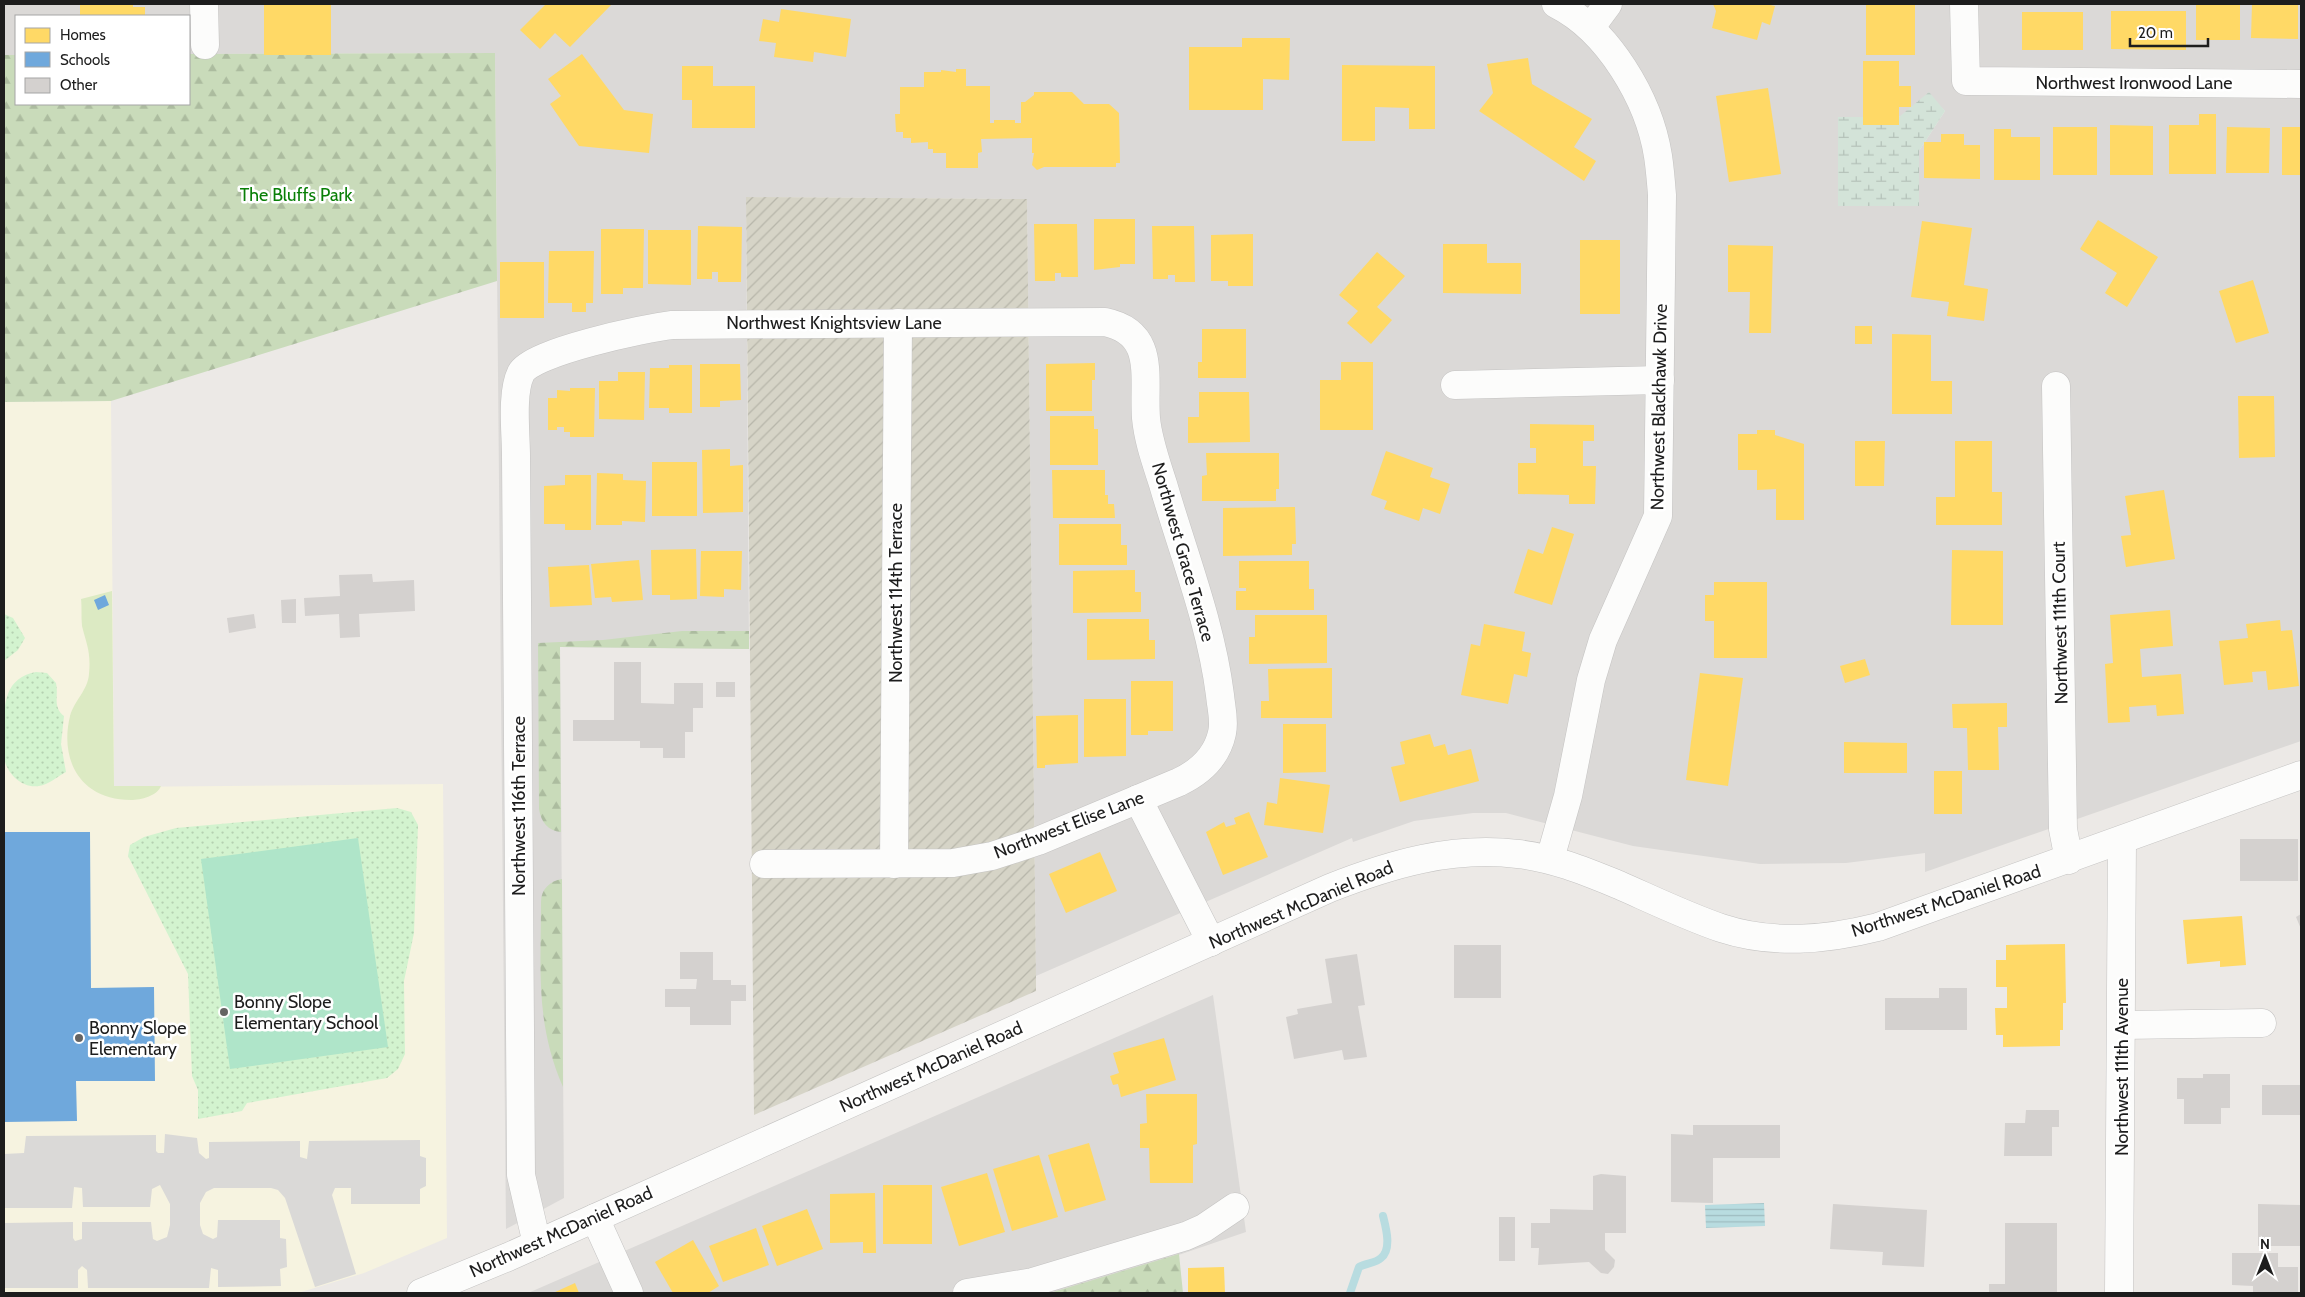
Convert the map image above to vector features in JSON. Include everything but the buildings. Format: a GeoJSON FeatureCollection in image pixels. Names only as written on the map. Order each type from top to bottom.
{"type":"FeatureCollection","features":[{"type":"Feature","properties":{"kind":"street"},"geometry":{"type":"LineString","coordinates":[[204,4],[205,45]]}},
{"type":"Feature","properties":{"kind":"street","name":"Northwest Blackhawk Drive"},"geometry":{"type":"LineString","coordinates":[[1550,859],[1568,796],[1591,680],[1603,640],[1658,516],[1662,195],[1658,155],[1649,123],[1634,86],[1591,27],[1572,12],[1556,4]]}},
{"type":"Feature","properties":{"kind":"street"},"geometry":{"type":"LineString","coordinates":[[1591,27],[1608,4]]}},
{"type":"Feature","properties":{"kind":"street","name":"Northwest Ironwood Lane"},"geometry":{"type":"LineString","coordinates":[[1964,4],[1966,81],[2301,84]]}},
{"type":"Feature","properties":{"kind":"street","name":"Northwest Knightsview Lane"},"geometry":{"type":"LineString","coordinates":[[525,367],[540,358],[605,339],[672,324],[1105,322],[1127,329],[1138,340],[1140,347]]}},
{"type":"Feature","properties":{"kind":"street","name":"Northwest 114th Terrace"},"geometry":{"type":"LineString","coordinates":[[894,864],[898,323]]}},
{"type":"Feature","properties":{"kind":"street","name":"Northwest Grace Terrace"},"geometry":{"type":"LineString","coordinates":[[1140,347],[1145,367],[1146,416],[1150,438],[1210,644],[1218,684],[1222,732],[1212,756]]}},
{"type":"Feature","properties":{"kind":"street","name":"Northwest 116th Terrace"},"geometry":{"type":"LineString","coordinates":[[525,367],[519,380],[517,394],[521,1175],[537,1244]]}},
{"type":"Feature","properties":{"kind":"street"},"geometry":{"type":"LineString","coordinates":[[1455,385],[1660,380]]}},
{"type":"Feature","properties":{"kind":"street","name":"Northwest 111th Court"},"geometry":{"type":"LineString","coordinates":[[2056,386],[2063,829],[2069,860]]}},
{"type":"Feature","properties":{"kind":"street","name":"Northwest Elise Lane"},"geometry":{"type":"LineString","coordinates":[[764,864],[952,863],[992,856],[1038,841],[1187,778],[1200,769],[1212,756]]}},
{"type":"Feature","properties":{"kind":"street","name":"Northwest McDaniel Road"},"geometry":{"type":"LineString","coordinates":[[421,1293],[537,1244],[1354,879],[1411,861],[1464,851],[1520,854],[1550,859],[1588,872],[1721,928],[1759,936],[1802,939],[1824,938],[1878,927],[2122,841],[2301,775]]}},
{"type":"Feature","properties":{"kind":"street"},"geometry":{"type":"LineString","coordinates":[[1138,799],[1211,942]]}},
{"type":"Feature","properties":{"kind":"street","name":"Northwest 111th Avenue"},"geometry":{"type":"LineString","coordinates":[[2119,1293],[2123,1025],[2122,841]]}},
{"type":"Feature","properties":{"kind":"street"},"geometry":{"type":"LineString","coordinates":[[2123,1025],[2262,1023]]}},
{"type":"Feature","properties":{"kind":"street"},"geometry":{"type":"LineString","coordinates":[[967,1293],[1033,1282],[1186,1236],[1204,1228],[1235,1207]]}},
{"type":"Feature","properties":{"kind":"street"},"geometry":{"type":"LineString","coordinates":[[595,1218],[629,1293]]}},
{"type":"Feature","properties":{"kind":"shaded area"},"geometry":{"type":"Polygon","coordinates":[[[4,4],[2301,4],[2301,741],[1925,872],[1925,853],[1846,863],[1760,864],[1633,846],[1506,813],[1473,813],[1414,821],[1353,842],[1352,838],[1036,976],[1027,199],[746,197],[749,649],[560,647],[564,1198],[506,1229],[495,53],[190,54],[190,15],[15,15],[15,55],[4,55],[4,4]],[[1932,98],[1899,117],[1838,118],[1919,206],[1919,151],[1945,111],[1932,98]]]}},
{"type":"Feature","properties":{"kind":"shaded area"},"geometry":{"type":"Polygon","coordinates":[[[746,197],[1027,199],[1036,976],[1036,991],[754,1115],[746,197]]]}},
{"type":"Feature","properties":{"kind":"shaded area","name":"Bonny Slope Elementary School"},"geometry":{"type":"Polygon","coordinates":[[[111,401],[114,787],[443,784],[447,1238],[364,1273],[298,1293],[4,1293],[4,402],[111,401]]]}},
{"type":"Feature","properties":{"kind":"shaded area"},"geometry":{"type":"Polygon","coordinates":[[[1213,995],[1246,1232],[1067,1293],[528,1293],[1213,995]]]}},
{"type":"Feature","properties":{"kind":"shaded area"},"geometry":{"type":"Polygon","coordinates":[[[165,1134],[197,1138],[199,1153],[206,1159],[209,1158],[209,1142],[300,1141],[300,1157],[307,1159],[309,1141],[420,1140],[420,1156],[426,1158],[426,1186],[420,1189],[420,1204],[351,1204],[351,1188],[335,1188],[332,1195],[356,1274],[315,1287],[285,1198],[278,1190],[271,1188],[214,1188],[206,1192],[200,1203],[200,1225],[203,1234],[213,1239],[217,1237],[218,1220],[280,1220],[280,1238],[286,1239],[287,1267],[280,1269],[281,1286],[218,1287],[218,1270],[211,1268],[209,1288],[88,1288],[87,1270],[82,1266],[78,1270],[78,1288],[4,1288],[4,1223],[73,1222],[73,1238],[75,1241],[82,1239],[82,1222],[151,1222],[153,1239],[157,1241],[167,1237],[170,1225],[170,1204],[160,1185],[152,1189],[150,1207],[83,1207],[82,1188],[74,1187],[72,1208],[4,1208],[4,1154],[24,1153],[26,1136],[156,1135],[156,1151],[164,1153],[165,1134]]]}},
{"type":"Feature","properties":{"kind":"green space","name":"The Bluffs Park"},"geometry":{"type":"Polygon","coordinates":[[[495,53],[497,281],[111,401],[4,402],[4,55],[15,55],[15,105],[190,105],[190,54],[495,53]]]}},
{"type":"Feature","properties":{"kind":"green space"},"geometry":{"type":"Polygon","coordinates":[[[1929,92],[1945,111],[1919,151],[1919,206],[1838,206],[1838,117],[1899,117],[1929,92]]]}},
{"type":"Feature","properties":{"kind":"green space"},"geometry":{"type":"Polygon","coordinates":[[[112,591],[114,786],[161,786],[152,795],[135,800],[114,798],[99,793],[87,786],[78,775],[68,749],[67,733],[70,716],[86,685],[89,674],[89,654],[82,626],[81,599],[112,591]]]}},
{"type":"Feature","properties":{"kind":"green space"},"geometry":{"type":"Polygon","coordinates":[[[4,614],[13,618],[25,638],[18,650],[4,661],[4,614]]]}},
{"type":"Feature","properties":{"kind":"green space"},"geometry":{"type":"Polygon","coordinates":[[[682,631],[749,631],[749,649],[560,647],[561,832],[552,830],[543,822],[539,809],[538,643],[603,640],[682,631]]]}},
{"type":"Feature","properties":{"kind":"green space"},"geometry":{"type":"Polygon","coordinates":[[[36,672],[47,673],[56,683],[57,705],[64,716],[61,744],[66,772],[46,784],[33,786],[16,779],[5,763],[4,719],[6,701],[12,686],[26,675],[36,672]]]}},
{"type":"Feature","properties":{"kind":"green space"},"geometry":{"type":"Polygon","coordinates":[[[397,808],[411,812],[418,825],[414,933],[404,981],[405,1054],[398,1069],[387,1078],[247,1103],[242,1111],[198,1119],[198,1090],[192,1076],[188,974],[128,856],[130,845],[144,837],[176,828],[397,808]]]}},
{"type":"Feature","properties":{"kind":"green space"},"geometry":{"type":"Polygon","coordinates":[[[358,838],[388,1047],[230,1069],[201,859],[358,838]]]}},
{"type":"Feature","properties":{"kind":"green space"},"geometry":{"type":"Polygon","coordinates":[[[562,879],[563,1087],[548,1041],[544,1018],[541,973],[541,897],[547,886],[562,879]]]}},
{"type":"Feature","properties":{"kind":"green space"},"geometry":{"type":"Polygon","coordinates":[[[1179,1254],[1183,1293],[1050,1293],[1179,1254]]]}},
{"type":"Feature","properties":{"kind":"water"},"geometry":{"type":"Polygon","coordinates":[[[1764,1203],[1765,1226],[1706,1228],[1705,1205],[1764,1203]]]}},
{"type":"Feature","properties":{"kind":"waterway"},"geometry":{"type":"LineString","coordinates":[[1350,1293],[1359,1267],[1376,1261],[1384,1254],[1387,1238],[1383,1216]]}},
{"type":"Feature","properties":{"kind":"place","name":"Bonny Slope Elementary School"},"geometry":{"type":"Point","coordinates":[224,1012]}},
{"type":"Feature","properties":{"kind":"place","name":"Bonny Slope Elementary"},"geometry":{"type":"Point","coordinates":[79,1038]}}]}
